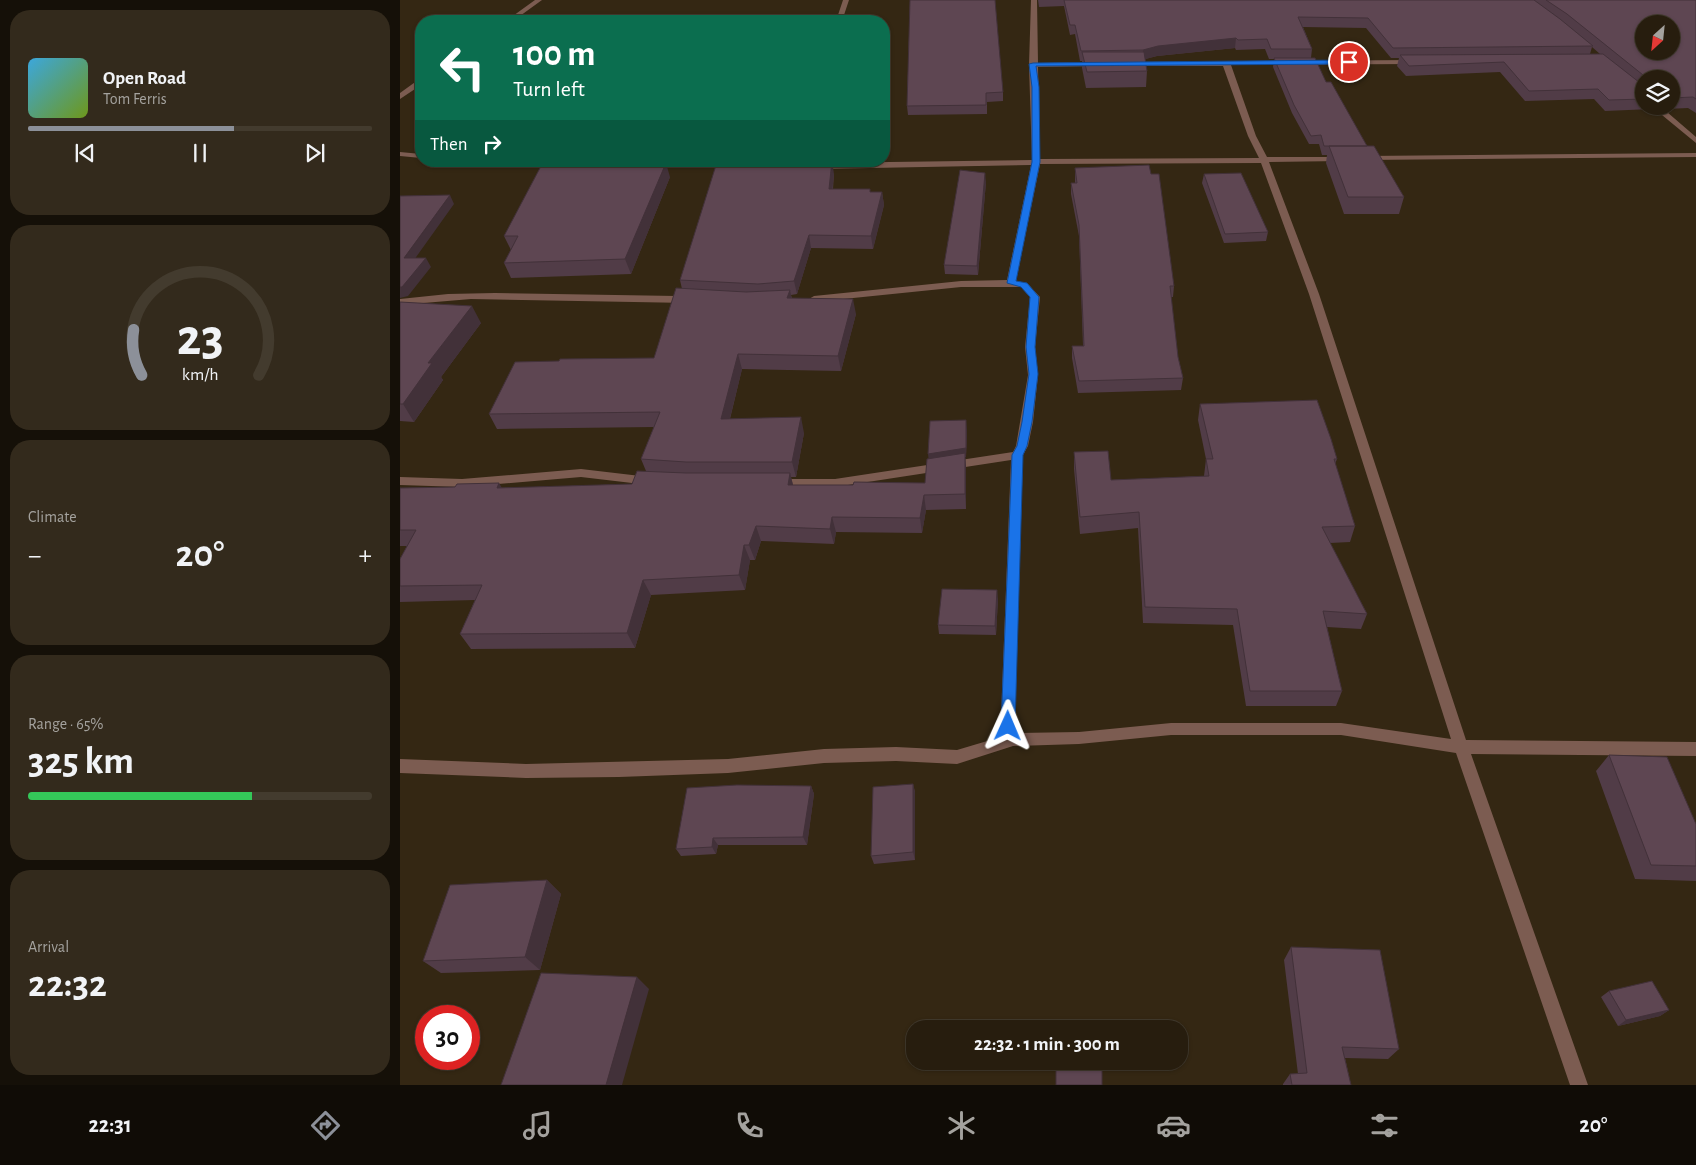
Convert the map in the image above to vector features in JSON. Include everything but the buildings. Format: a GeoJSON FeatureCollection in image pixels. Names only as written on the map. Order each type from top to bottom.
{"type":"FeatureCollection","features":[{"type":"Feature","properties":{"kind":"street"},"geometry":{"type":"LineString","coordinates":[[517,15],[538,0]]}},
{"type":"Feature","properties":{"kind":"street"},"geometry":{"type":"LineString","coordinates":[[842,15],[846,0]]}},
{"type":"Feature","properties":{"kind":"street"},"geometry":{"type":"LineString","coordinates":[[1011,283],[1036,162],[1036,87],[1033,64],[1034,0]]}},
{"type":"Feature","properties":{"kind":"street"},"geometry":{"type":"LineString","coordinates":[[1122,64],[1427,62]]}},
{"type":"Feature","properties":{"kind":"street"},"geometry":{"type":"LineString","coordinates":[[1226,63],[1252,136],[1264,160],[1314,294],[1461,747],[1579,1085]]}},
{"type":"Feature","properties":{"kind":"street"},"geometry":{"type":"LineString","coordinates":[[1033,64],[1104,64]]}},
{"type":"Feature","properties":{"kind":"street"},"geometry":{"type":"LineString","coordinates":[[400,97],[415,86]]}},
{"type":"Feature","properties":{"kind":"street"},"geometry":{"type":"LineString","coordinates":[[1666,115],[1696,141]]}},
{"type":"Feature","properties":{"kind":"street"},"geometry":{"type":"LineString","coordinates":[[400,154],[415,155]]}},
{"type":"Feature","properties":{"kind":"street"},"geometry":{"type":"LineString","coordinates":[[890,165],[1696,155]]}},
{"type":"Feature","properties":{"kind":"street"},"geometry":{"type":"LineString","coordinates":[[802,300],[832,299],[960,284],[1011,283],[1024,285],[1035,297],[1030,347],[1034,374],[1027,422],[1018,455],[1008,701],[1008,726],[1013,740]]}},
{"type":"Feature","properties":{"kind":"street"},"geometry":{"type":"LineString","coordinates":[[400,302],[439,296],[501,294],[599,300],[658,298],[697,300]]}},
{"type":"Feature","properties":{"kind":"street"},"geometry":{"type":"LineString","coordinates":[[762,483],[834,483],[1018,455]]}},
{"type":"Feature","properties":{"kind":"street"},"geometry":{"type":"LineString","coordinates":[[400,480],[462,484],[581,473],[664,482]]}},
{"type":"Feature","properties":{"kind":"street"},"geometry":{"type":"LineString","coordinates":[[400,766],[526,771],[728,766],[824,756],[896,754],[957,757],[1013,740],[1079,738],[1171,729],[1340,729],[1461,747],[1696,749]]}},
{"type":"Feature","properties":{"kind":"route"},"geometry":{"type":"LineString","coordinates":[[1008,726],[1018,455],[1027,422],[1034,374],[1030,347],[1035,297],[1024,285],[1011,283],[1036,162],[1036,87],[1033,64],[1113,63],[1140,65],[1349,62]]}}]}
